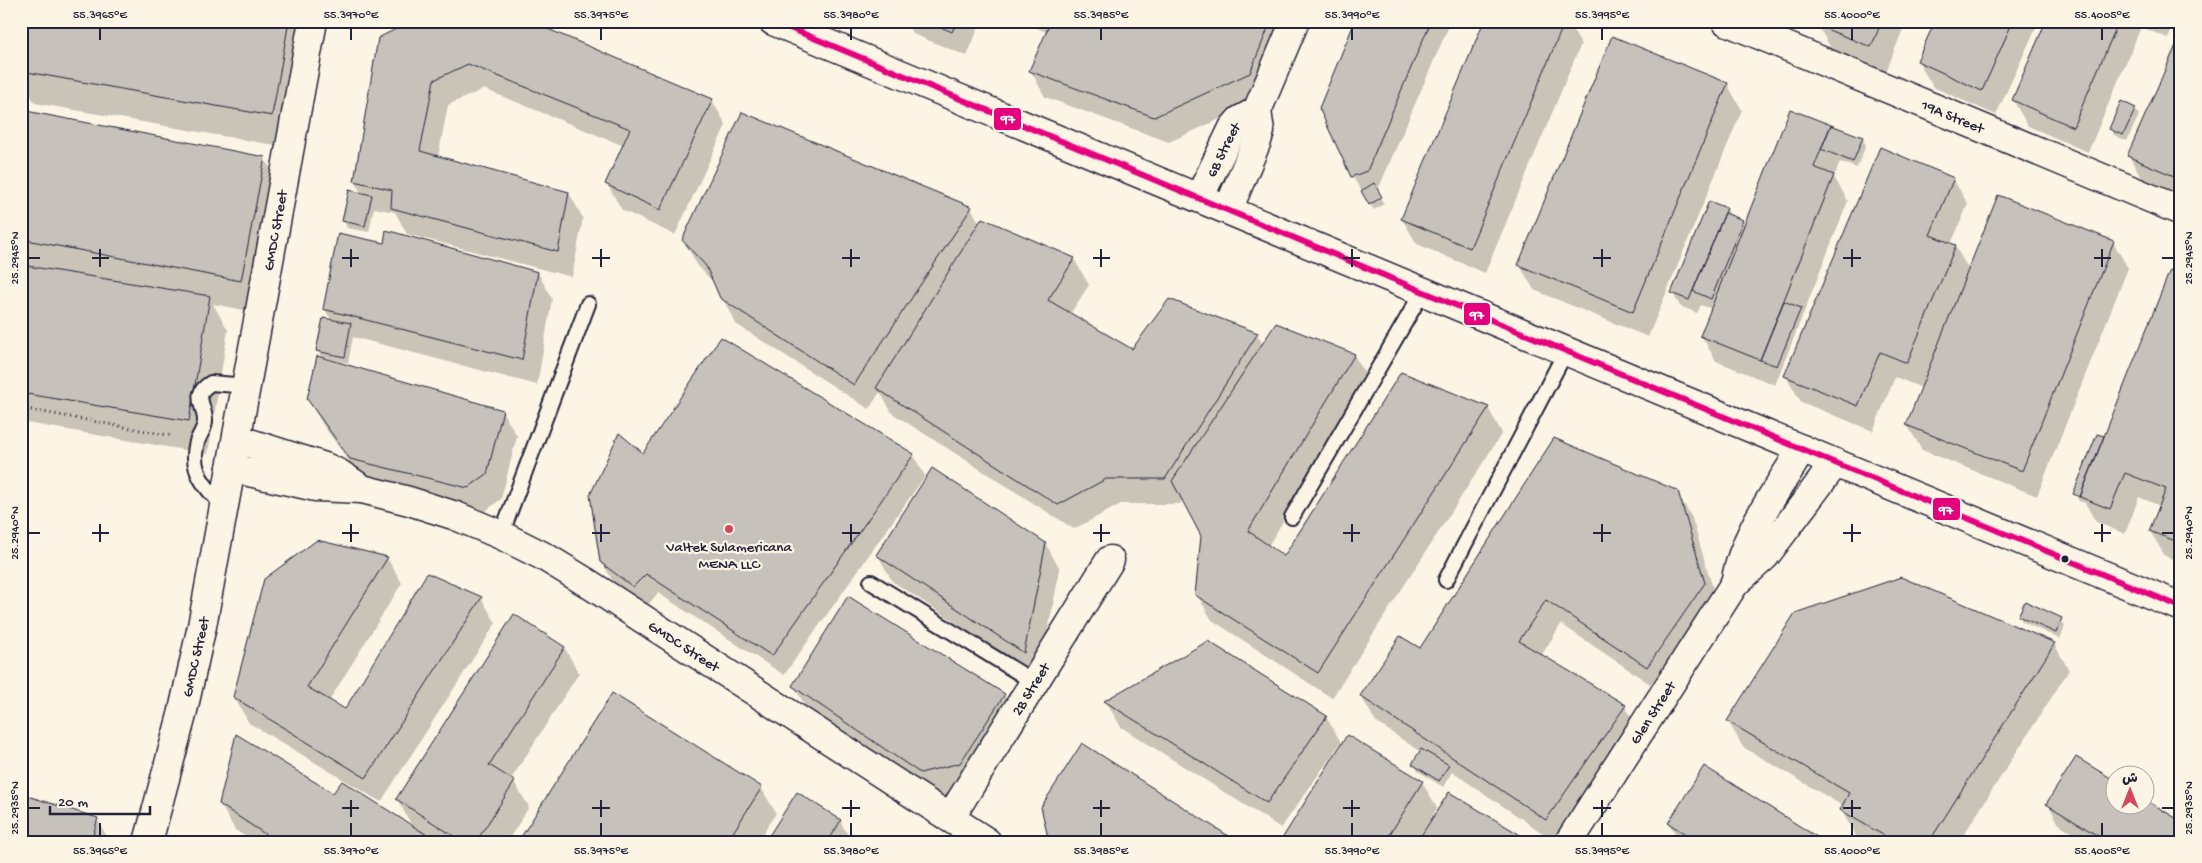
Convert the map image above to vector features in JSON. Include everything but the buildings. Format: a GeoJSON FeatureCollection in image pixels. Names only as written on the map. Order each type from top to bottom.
{"type":"FeatureCollection","features":[{"type":"Feature","properties":{"kind":"street","name":"GMDC Street"},"geometry":{"type":"LineString","coordinates":[[148,842],[184,706],[202,626],[313,21]]}},
{"type":"Feature","properties":{"kind":"street"},"geometry":{"type":"LineString","coordinates":[[773,21],[2181,607]]}},
{"type":"Feature","properties":{"kind":"street","name":"6B Street"},"geometry":{"type":"LineString","coordinates":[[1228,210],[1260,131],[1257,112],[1295,21]]}},
{"type":"Feature","properties":{"kind":"street","name":"19A Street"},"geometry":{"type":"LineString","coordinates":[[1726,21],[2181,211]]}},
{"type":"Feature","properties":{"kind":"street","name":"6B Street"},"geometry":{"type":"LineString","coordinates":[[1200,198],[1233,128],[1248,115],[1257,112]]}},
{"type":"Feature","properties":{"kind":"street","name":"GMDC Street"},"geometry":{"type":"LineString","coordinates":[[237,439],[325,466],[351,480],[362,489]]}},
{"type":"Feature","properties":{"kind":"street","name":"Glen Street"},"geometry":{"type":"LineString","coordinates":[[1735,583],[1743,551],[1750,535],[1802,449]]}},
{"type":"Feature","properties":{"kind":"street","name":"Glen Street"},"geometry":{"type":"LineString","coordinates":[[1569,842],[1735,583],[1766,556],[1834,463]]}},
{"type":"Feature","properties":{"kind":"street","name":"GMDC Street"},"geometry":{"type":"LineString","coordinates":[[231,468],[316,488],[362,489],[456,516],[501,535],[545,557],[586,582],[987,842]]}},
{"type":"Feature","properties":{"kind":"street","name":"2B Street"},"geometry":{"type":"LineString","coordinates":[[950,818],[1110,560]]}},
{"type":"Feature","properties":{"kind":"lane"},"geometry":{"type":"LineString","coordinates":[[1292,517],[1423,292]]}},
{"type":"Feature","properties":{"kind":"lane"},"geometry":{"type":"LineString","coordinates":[[501,535],[588,304]]}},
{"type":"Feature","properties":{"kind":"lane"},"geometry":{"type":"LineString","coordinates":[[1446,580],[1566,351]]}},
{"type":"Feature","properties":{"kind":"lane"},"geometry":{"type":"LineString","coordinates":[[224,506],[209,491],[197,473],[195,462],[198,440],[205,425],[204,413],[200,402],[202,391],[206,386],[217,382],[247,386]]}},
{"type":"Feature","properties":{"kind":"lane"},"geometry":{"type":"LineString","coordinates":[[871,582],[1034,682]]}},
{"type":"Feature","properties":{"kind":"path"},"geometry":{"type":"LineString","coordinates":[[21,408],[198,440]]}},
{"type":"Feature","properties":{"kind":"transit line","name":"97"},"geometry":{"type":"LineString","coordinates":[[773,21],[2181,607]]}},
{"type":"Feature","properties":{"kind":"place","name":"Valtek Sulamericana MENA LLC"},"geometry":{"type":"Point","coordinates":[729,529]}}]}
